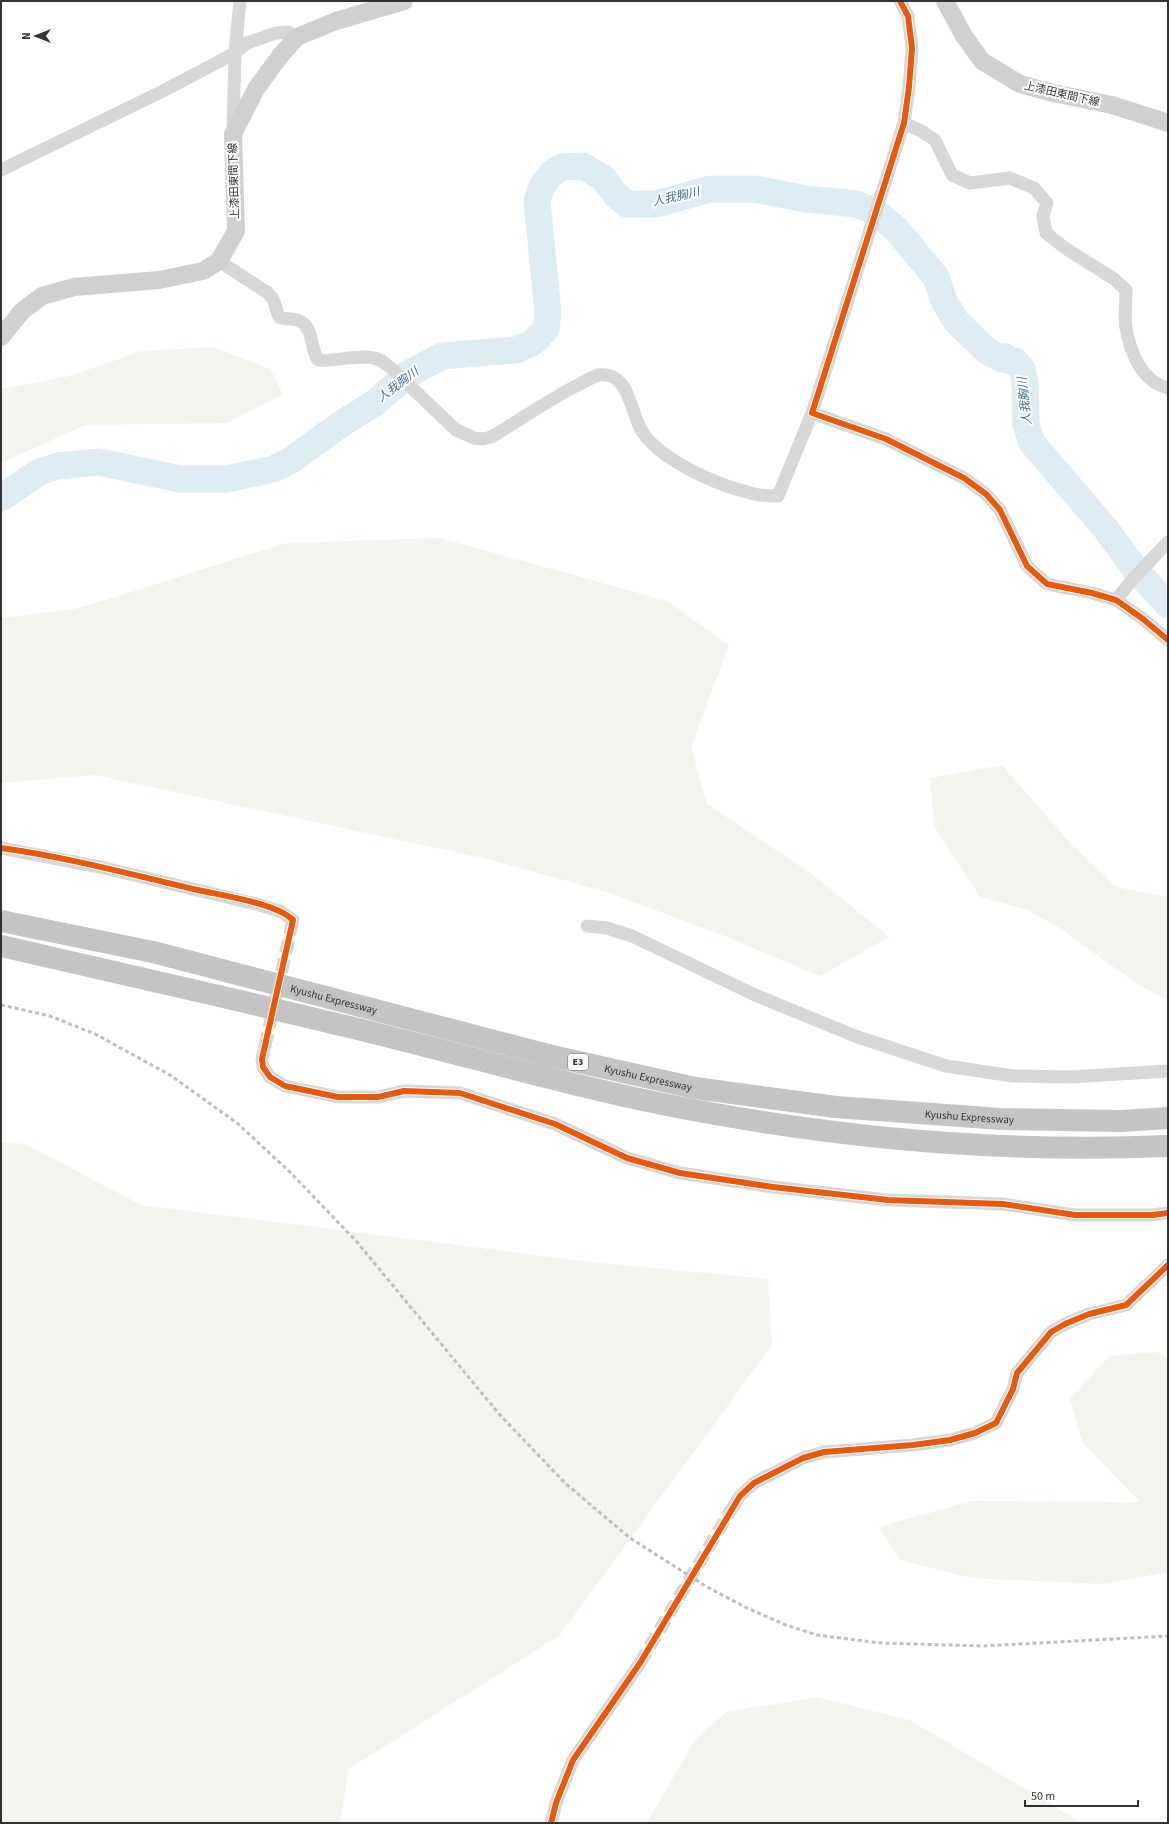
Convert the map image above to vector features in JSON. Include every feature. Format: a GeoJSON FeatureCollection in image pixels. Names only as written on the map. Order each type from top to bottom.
{"type":"FeatureCollection","features":[{"type":"Feature","properties":{"kind":"highway","name":"Kyushu Expressway"},"geometry":{"type":"LineString","coordinates":[[1,921],[153,952],[552,1056],[695,1088],[836,1107],[1001,1119],[1122,1120],[1168,1118]]}},
{"type":"Feature","properties":{"kind":"highway","name":"Kyushu Expressway"},"geometry":{"type":"LineString","coordinates":[[1,946],[364,1030],[556,1080],[691,1110],[833,1133],[998,1146],[1122,1148],[1168,1146]]}},
{"type":"Feature","properties":{"kind":"main road","name":"上漆田東間下線"},"geometry":{"type":"LineString","coordinates":[[219,261],[236,231],[232,134],[256,89],[280,56],[297,37],[336,21],[404,1]]}},
{"type":"Feature","properties":{"kind":"main road","name":"上漆田東間下線"},"geometry":{"type":"LineString","coordinates":[[945,1],[964,36],[982,61],[1020,84],[1053,93],[1112,105],[1168,123]]}},
{"type":"Feature","properties":{"kind":"main road"},"geometry":{"type":"LineString","coordinates":[[1,337],[22,311],[42,296],[74,287],[159,280],[202,271],[219,261]]}},
{"type":"Feature","properties":{"kind":"street"},"geometry":{"type":"LineString","coordinates":[[232,134],[235,53],[240,1]]}},
{"type":"Feature","properties":{"kind":"street"},"geometry":{"type":"LineString","coordinates":[[219,261],[268,293],[273,299],[279,317],[285,320],[299,320],[306,325],[309,331],[313,353],[318,360],[327,361],[364,357],[374,358],[381,361],[392,369],[456,430],[474,438],[491,437],[591,378],[600,375],[611,377],[620,380],[638,426],[644,434],[669,458],[708,478],[750,493],[778,496],[812,413],[904,123],[912,48],[908,16],[900,1]]}},
{"type":"Feature","properties":{"kind":"street"},"geometry":{"type":"LineString","coordinates":[[1,170],[235,53],[247,43],[276,33],[288,32],[297,37]]}},
{"type":"Feature","properties":{"kind":"street"},"geometry":{"type":"LineString","coordinates":[[904,123],[935,140],[952,175],[970,183],[1010,178],[1034,188],[1047,203],[1043,216],[1046,233],[1065,248],[1114,279],[1126,290],[1126,327],[1134,353],[1145,375],[1160,386],[1168,388]]}},
{"type":"Feature","properties":{"kind":"street"},"geometry":{"type":"LineString","coordinates":[[812,413],[886,439],[964,478],[986,494],[1000,510],[1027,566],[1047,584],[1092,593],[1116,600],[1143,619],[1168,640]]}},
{"type":"Feature","properties":{"kind":"street"},"geometry":{"type":"LineString","coordinates":[[1116,600],[1132,580],[1168,542]]}},
{"type":"Feature","properties":{"kind":"street"},"geometry":{"type":"LineString","coordinates":[[1,848],[100,867],[256,904],[280,911],[293,920]]}},
{"type":"Feature","properties":{"kind":"street"},"geometry":{"type":"LineString","coordinates":[[587,926],[607,928],[632,936],[755,995],[855,1036],[946,1066],[1013,1076],[1056,1077],[1168,1071]]}},
{"type":"Feature","properties":{"kind":"street"},"geometry":{"type":"LineString","coordinates":[[265,1046],[262,1059],[263,1067],[270,1077],[285,1086],[338,1097],[378,1097],[404,1091],[460,1093],[555,1124],[627,1158],[680,1173],[773,1187],[880,1199],[1003,1204],[1075,1215],[1152,1215],[1168,1213]]}},
{"type":"Feature","properties":{"kind":"street"},"geometry":{"type":"LineString","coordinates":[[729,1512],[740,1496],[754,1483],[803,1458],[824,1452],[913,1445],[950,1440],[975,1432],[996,1422],[1013,1389],[1017,1373],[1051,1332],[1065,1324],[1089,1314],[1126,1306],[1168,1265]]}},
{"type":"Feature","properties":{"kind":"street"},"geometry":{"type":"LineString","coordinates":[[551,1823],[556,1803],[573,1760],[640,1663]]}},
{"type":"Feature","properties":{"kind":"shaded area"},"geometry":{"type":"Polygon","coordinates":[[[213,347],[270,369],[283,394],[227,423],[85,425],[1,463],[1,389],[70,376],[141,351],[213,347]]]}},
{"type":"Feature","properties":{"kind":"shaded area"},"geometry":{"type":"Polygon","coordinates":[[[440,538],[667,601],[729,645],[691,747],[707,804],[812,874],[889,937],[820,976],[722,935],[610,893],[487,859],[95,775],[1,783],[1,618],[80,608],[286,543],[440,538]]]}},
{"type":"Feature","properties":{"kind":"shaded area"},"geometry":{"type":"Polygon","coordinates":[[[1002,765],[1070,843],[1116,887],[1168,897],[1168,1000],[1134,982],[1063,930],[1026,909],[980,897],[934,826],[930,778],[1002,765]]]}},
{"type":"Feature","properties":{"kind":"shaded area"},"geometry":{"type":"Polygon","coordinates":[[[1,1142],[25,1144],[141,1205],[590,1262],[768,1279],[772,1345],[559,1636],[349,1769],[340,1823],[1,1823],[1,1142]]]}},
{"type":"Feature","properties":{"kind":"shaded area"},"geometry":{"type":"Polygon","coordinates":[[[1157,1352],[1168,1358],[1168,1572],[1102,1584],[971,1578],[900,1560],[879,1527],[971,1501],[1140,1502],[1083,1443],[1070,1399],[1109,1356],[1157,1352]]]}},
{"type":"Feature","properties":{"kind":"shaded area"},"geometry":{"type":"Polygon","coordinates":[[[818,1697],[910,1720],[1082,1823],[647,1823],[695,1740],[726,1712],[818,1697]]]}},
{"type":"Feature","properties":{"kind":"waterway","name":"人我胸川"},"geometry":{"type":"LineString","coordinates":[[1,498],[39,472],[58,466],[99,462],[180,479],[226,479],[274,469],[293,459],[338,426],[376,402],[408,374],[442,356],[516,350],[532,343],[546,329],[548,312],[537,202],[541,188],[551,174],[562,167],[583,166],[603,178],[616,195],[627,204],[656,204],[710,189],[755,189],[806,199],[857,204],[875,212],[896,229],[936,277],[944,301],[956,321],[987,351],[1002,359],[1005,357],[1006,360],[1015,361],[1022,369],[1025,383],[1026,424],[1032,443],[1105,528],[1136,570],[1168,605]]}},
{"type":"Feature","properties":{"kind":"tunnel"},"geometry":{"type":"LineString","coordinates":[[265,1046],[293,920]]}},
{"type":"Feature","properties":{"kind":"tunnel"},"geometry":{"type":"LineString","coordinates":[[640,1663],[729,1513]]}},
{"type":"Feature","properties":{"kind":"railway"},"geometry":{"type":"LineString","coordinates":[[1,1005],[50,1016],[95,1034],[170,1075],[237,1123],[290,1172],[357,1242],[499,1414],[565,1483],[630,1538],[707,1587],[747,1608],[786,1625],[817,1635],[880,1643],[983,1646],[1168,1636]]}},
{"type":"Feature","properties":{"kind":"cycle path"},"geometry":{"type":"LineString","coordinates":[[900,1],[908,16],[912,48],[904,123],[812,413],[886,439],[964,478],[986,494],[1000,510],[1027,566],[1047,584],[1092,593],[1116,600],[1143,619],[1168,640]]}},
{"type":"Feature","properties":{"kind":"cycle path"},"geometry":{"type":"LineString","coordinates":[[1,848],[75,861],[248,901],[274,909],[293,920],[262,1059],[263,1067],[270,1077],[285,1086],[338,1097],[378,1097],[404,1091],[460,1093],[555,1124],[627,1158],[680,1173],[773,1187],[888,1200],[1003,1204],[1075,1215],[1152,1215],[1168,1213]]}},
{"type":"Feature","properties":{"kind":"cycle path"},"geometry":{"type":"LineString","coordinates":[[551,1823],[556,1803],[573,1760],[640,1663],[740,1496],[754,1483],[803,1458],[824,1452],[913,1445],[950,1440],[975,1433],[996,1423],[1013,1389],[1017,1373],[1051,1332],[1065,1324],[1089,1314],[1126,1305],[1168,1265]]}}]}
